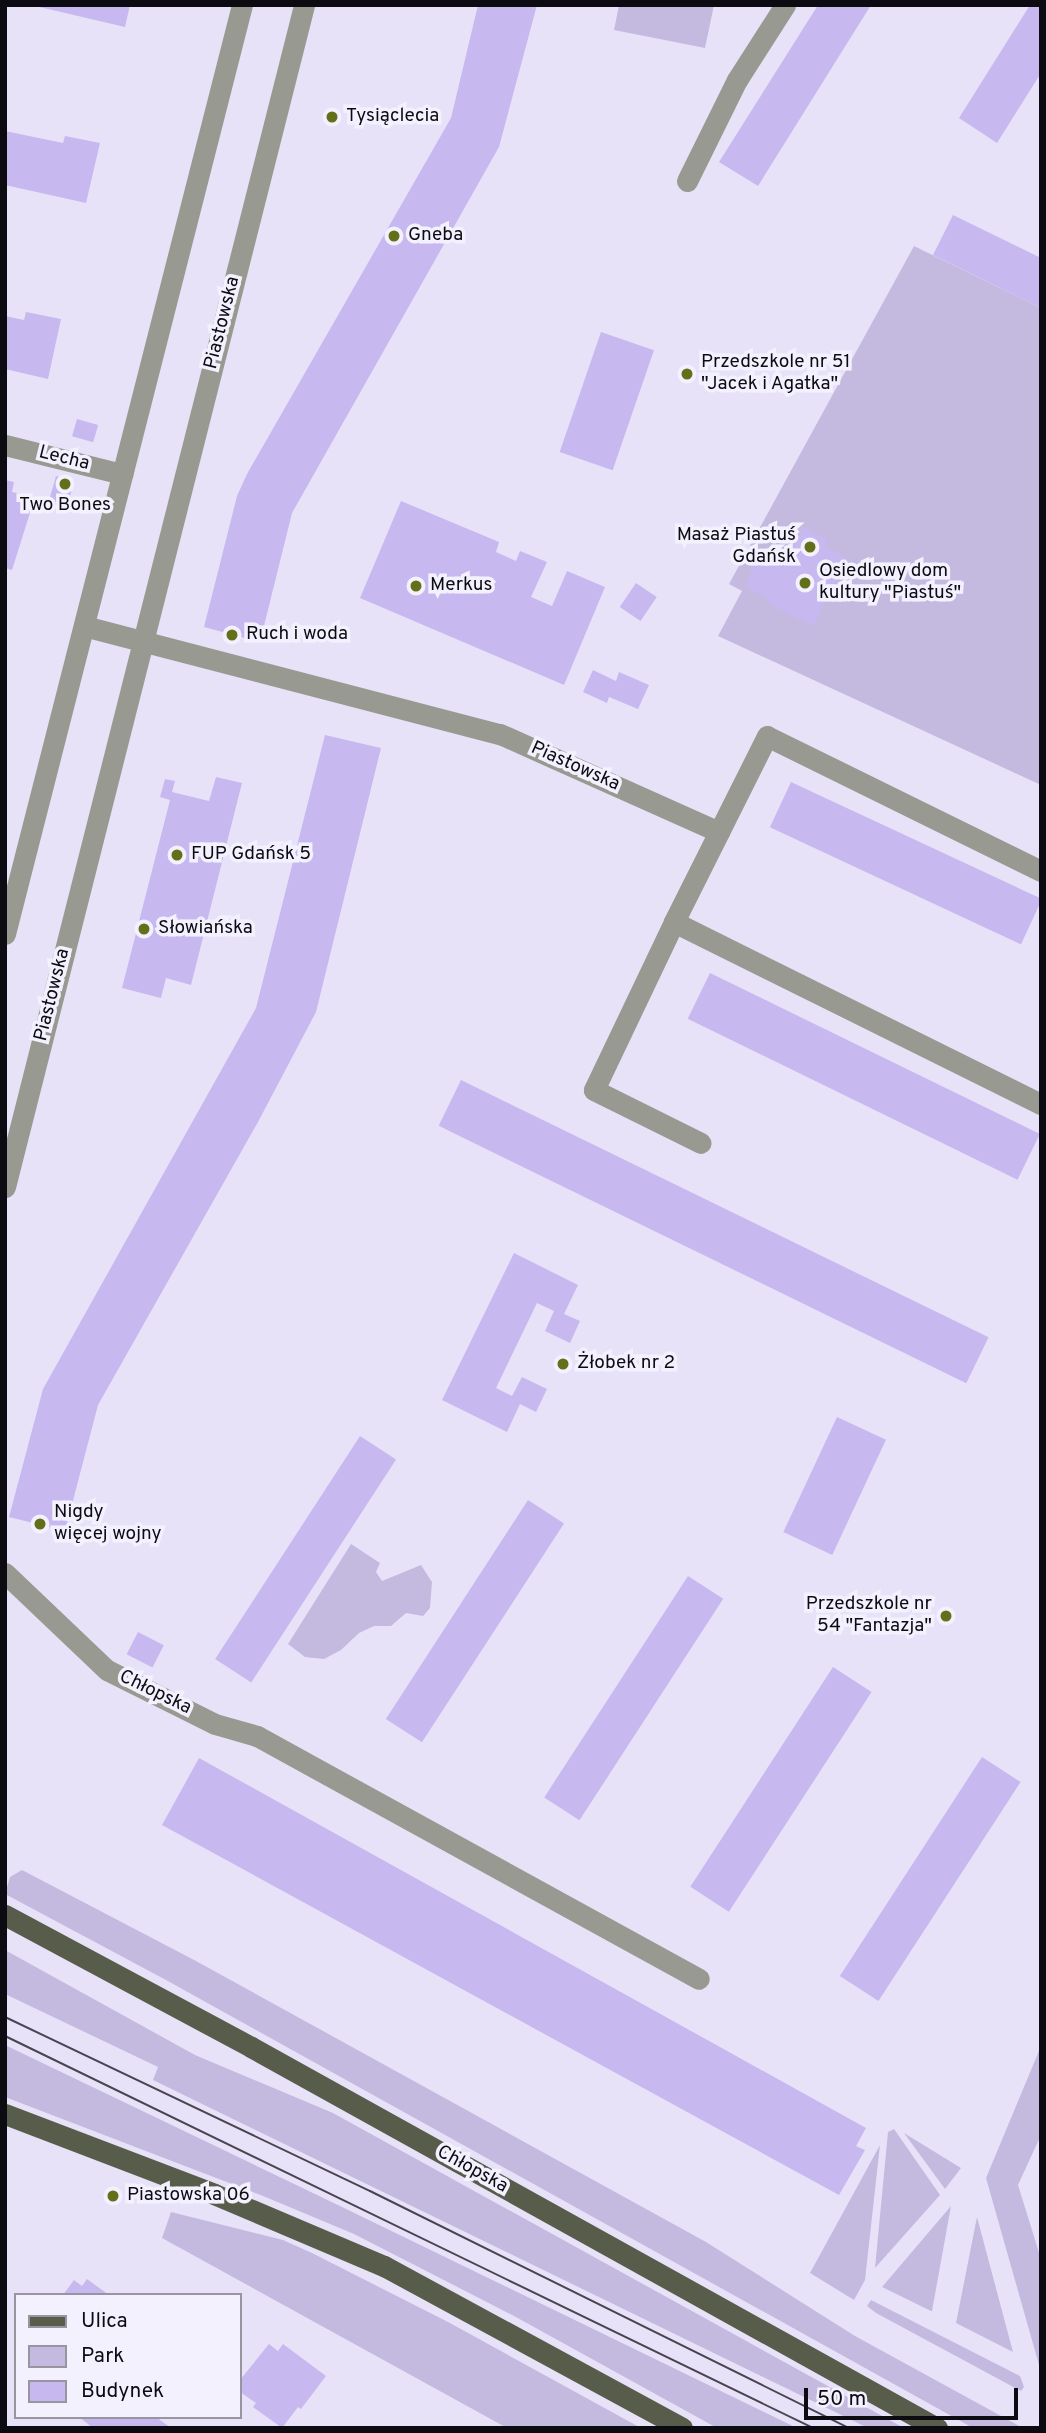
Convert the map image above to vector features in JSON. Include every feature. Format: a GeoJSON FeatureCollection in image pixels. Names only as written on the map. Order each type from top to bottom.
{"type":"FeatureCollection","features":[{"type":"Feature","properties":{"kind":"main road","name":"Chłopska"},"geometry":{"type":"LineString","coordinates":[[5,1915],[251,2047],[937,2428]]}},
{"type":"Feature","properties":{"kind":"main road"},"geometry":{"type":"LineString","coordinates":[[5,2114],[214,2194],[384,2266],[682,2428]]}},
{"type":"Feature","properties":{"kind":"street"},"geometry":{"type":"LineString","coordinates":[[5,934],[242,5]]}},
{"type":"Feature","properties":{"kind":"street","name":"Piastowska"},"geometry":{"type":"LineString","coordinates":[[5,1186],[304,5]]}},
{"type":"Feature","properties":{"kind":"street"},"geometry":{"type":"LineString","coordinates":[[687,181],[737,80],[785,5]]}},
{"type":"Feature","properties":{"kind":"street","name":"Lecha"},"geometry":{"type":"LineString","coordinates":[[5,444],[122,474]]}},
{"type":"Feature","properties":{"kind":"street","name":"Piastowska"},"geometry":{"type":"LineString","coordinates":[[84,626],[500,734],[719,832]]}},
{"type":"Feature","properties":{"kind":"street"},"geometry":{"type":"LineString","coordinates":[[701,1143],[594,1090],[767,736],[1041,871]]}},
{"type":"Feature","properties":{"kind":"street"},"geometry":{"type":"LineString","coordinates":[[674,922],[1041,1104]]}},
{"type":"Feature","properties":{"kind":"street","name":"Chłopska"},"geometry":{"type":"LineString","coordinates":[[5,1573],[107,1670],[215,1724],[257,1736],[699,1979]]}},
{"type":"Feature","properties":{"kind":"green space"},"geometry":{"type":"Polygon","coordinates":[[[619,5],[714,5],[705,48],[614,30],[619,5]]]}},
{"type":"Feature","properties":{"kind":"green space"},"geometry":{"type":"Polygon","coordinates":[[[914,246],[1041,308],[1041,785],[718,636],[742,591],[729,584],[914,246]]]}},
{"type":"Feature","properties":{"kind":"green space"},"geometry":{"type":"Polygon","coordinates":[[[351,1544],[380,1563],[376,1572],[382,1581],[421,1565],[432,1582],[430,1608],[423,1616],[406,1613],[391,1626],[374,1626],[359,1633],[341,1650],[324,1659],[305,1657],[288,1644],[351,1544]]]}},
{"type":"Feature","properties":{"kind":"green space"},"geometry":{"type":"Polygon","coordinates":[[[22,1870],[196,1961],[706,2242],[855,2336],[1023,2428],[973,2428],[166,1980],[5,1894],[10,1877],[22,1870]]]}},
{"type":"Feature","properties":{"kind":"green space"},"geometry":{"type":"Polygon","coordinates":[[[5,1950],[195,2055],[333,2113],[904,2428],[868,2428],[153,2080],[158,2067],[5,1994],[5,1950]]]}},
{"type":"Feature","properties":{"kind":"green space"},"geometry":{"type":"Polygon","coordinates":[[[5,2045],[797,2428],[717,2428],[514,2316],[354,2234],[263,2196],[5,2097],[5,2045]]]}},
{"type":"Feature","properties":{"kind":"green space"},"geometry":{"type":"Polygon","coordinates":[[[1041,2046],[1041,2135],[1018,2185],[1041,2259],[1041,2372],[986,2178],[1041,2046]]]}},
{"type":"Feature","properties":{"kind":"green space"},"geometry":{"type":"Polygon","coordinates":[[[894,2129],[940,2195],[875,2268],[888,2132],[894,2129]]]}},
{"type":"Feature","properties":{"kind":"green space"},"geometry":{"type":"Polygon","coordinates":[[[904,2133],[961,2168],[945,2189],[904,2133]]]}},
{"type":"Feature","properties":{"kind":"green space"},"geometry":{"type":"Polygon","coordinates":[[[880,2145],[865,2280],[854,2300],[810,2273],[880,2145]]]}},
{"type":"Feature","properties":{"kind":"green space"},"geometry":{"type":"Polygon","coordinates":[[[951,2206],[932,2311],[931,2311],[882,2287],[951,2206]]]}},
{"type":"Feature","properties":{"kind":"green space"},"geometry":{"type":"Polygon","coordinates":[[[171,2212],[283,2240],[312,2253],[450,2323],[641,2428],[507,2428],[162,2238],[171,2212]]]}},
{"type":"Feature","properties":{"kind":"green space"},"geometry":{"type":"Polygon","coordinates":[[[977,2217],[1013,2352],[956,2323],[977,2217]]]}},
{"type":"Feature","properties":{"kind":"green space"},"geometry":{"type":"Polygon","coordinates":[[[871,2300],[1020,2376],[1024,2387],[1021,2391],[876,2313],[867,2306],[871,2300]]]}},
{"type":"Feature","properties":{"kind":"building"},"geometry":{"type":"Polygon","coordinates":[[[31,5],[130,5],[125,27],[31,5]]]}},
{"type":"Feature","properties":{"kind":"building"},"geometry":{"type":"Polygon","coordinates":[[[478,5],[537,5],[499,147],[292,513],[260,642],[204,627],[237,496],[247,474],[451,118],[478,5]]]}},
{"type":"Feature","properties":{"kind":"building"},"geometry":{"type":"Polygon","coordinates":[[[818,5],[871,5],[758,186],[719,162],[818,5]]]}},
{"type":"Feature","properties":{"kind":"building"},"geometry":{"type":"Polygon","coordinates":[[[1030,5],[1041,5],[1041,73],[997,143],[959,118],[1030,5]]]}},
{"type":"Feature","properties":{"kind":"building"},"geometry":{"type":"Polygon","coordinates":[[[5,131],[63,143],[65,136],[100,143],[86,203],[5,185],[5,131]]]}},
{"type":"Feature","properties":{"kind":"building"},"geometry":{"type":"Polygon","coordinates":[[[953,215],[1041,258],[1041,308],[933,255],[953,215]]]}},
{"type":"Feature","properties":{"kind":"building"},"geometry":{"type":"Polygon","coordinates":[[[26,312],[61,319],[48,379],[5,369],[5,316],[24,320],[26,312]]]}},
{"type":"Feature","properties":{"kind":"building"},"geometry":{"type":"Polygon","coordinates":[[[601,332],[654,350],[613,470],[560,452],[601,332]]]}},
{"type":"Feature","properties":{"kind":"building"},"geometry":{"type":"Polygon","coordinates":[[[77,419],[98,425],[93,442],[72,436],[77,419]]]}},
{"type":"Feature","properties":{"kind":"building"},"geometry":{"type":"Polygon","coordinates":[[[56,476],[74,481],[67,508],[48,503],[56,476]]]}},
{"type":"Feature","properties":{"kind":"building"},"geometry":{"type":"Polygon","coordinates":[[[5,480],[14,482],[12,492],[35,497],[12,570],[5,568],[5,480]]]}},
{"type":"Feature","properties":{"kind":"building"},"geometry":{"type":"Polygon","coordinates":[[[401,501],[499,542],[496,552],[516,561],[520,551],[547,562],[531,597],[552,606],[567,571],[605,587],[564,685],[360,598],[401,501]]]}},
{"type":"Feature","properties":{"kind":"building","name":"Osiedlowy dom kultury \"Piastuś\""},"geometry":{"type":"Polygon","coordinates":[[[803,527],[827,539],[824,546],[847,558],[813,626],[766,602],[768,598],[744,586],[760,556],[783,568],[803,527]]]}},
{"type":"Feature","properties":{"kind":"building"},"geometry":{"type":"Polygon","coordinates":[[[636,583],[657,597],[641,621],[620,607],[636,583]]]}},
{"type":"Feature","properties":{"kind":"building"},"geometry":{"type":"Polygon","coordinates":[[[593,670],[616,681],[619,672],[649,685],[638,709],[609,697],[607,703],[583,692],[593,670]]]}},
{"type":"Feature","properties":{"kind":"building"},"geometry":{"type":"Polygon","coordinates":[[[325,735],[381,748],[316,1012],[258,1122],[98,1405],[65,1531],[9,1517],[43,1389],[256,1008],[325,735]]]}},
{"type":"Feature","properties":{"kind":"building"},"geometry":{"type":"Polygon","coordinates":[[[216,777],[242,783],[191,985],[166,978],[161,998],[122,988],[170,800],[160,797],[165,779],[175,781],[172,792],[209,801],[216,777]]]}},
{"type":"Feature","properties":{"kind":"building"},"geometry":{"type":"Polygon","coordinates":[[[791,782],[1041,899],[1021,944],[770,827],[791,782]]]}},
{"type":"Feature","properties":{"kind":"building"},"geometry":{"type":"Polygon","coordinates":[[[710,973],[1040,1134],[1018,1180],[688,1019],[710,973]]]}},
{"type":"Feature","properties":{"kind":"building"},"geometry":{"type":"Polygon","coordinates":[[[461,1080],[989,1337],[966,1383],[439,1126],[461,1080]]]}},
{"type":"Feature","properties":{"kind":"building"},"geometry":{"type":"Polygon","coordinates":[[[514,1253],[578,1285],[564,1314],[580,1321],[570,1343],[545,1331],[554,1311],[537,1303],[496,1388],[512,1396],[522,1377],[547,1389],[536,1412],[520,1404],[507,1432],[442,1400],[514,1253]]]}},
{"type":"Feature","properties":{"kind":"building"},"geometry":{"type":"Polygon","coordinates":[[[837,1417],[886,1440],[832,1555],[783,1532],[837,1417]]]}},
{"type":"Feature","properties":{"kind":"building"},"geometry":{"type":"Polygon","coordinates":[[[360,1436],[396,1459],[251,1683],[215,1659],[360,1436]]]}},
{"type":"Feature","properties":{"kind":"building"},"geometry":{"type":"Polygon","coordinates":[[[528,1500],[564,1523],[422,1742],[386,1719],[528,1500]]]}},
{"type":"Feature","properties":{"kind":"building"},"geometry":{"type":"Polygon","coordinates":[[[688,1576],[723,1599],[579,1820],[544,1797],[688,1576]]]}},
{"type":"Feature","properties":{"kind":"building"},"geometry":{"type":"Polygon","coordinates":[[[138,1632],[164,1645],[152,1667],[127,1654],[138,1632]]]}},
{"type":"Feature","properties":{"kind":"building"},"geometry":{"type":"Polygon","coordinates":[[[833,1667],[872,1692],[729,1912],[690,1887],[833,1667]]]}},
{"type":"Feature","properties":{"kind":"building"},"geometry":{"type":"Polygon","coordinates":[[[982,1757],[1021,1782],[878,2001],[840,1976],[982,1757]]]}},
{"type":"Feature","properties":{"kind":"building"},"geometry":{"type":"Polygon","coordinates":[[[199,1758],[866,2128],[856,2146],[865,2150],[839,2195],[162,1825],[199,1758]]]}},
{"type":"Feature","properties":{"kind":"building"},"geometry":{"type":"Polygon","coordinates":[[[87,2279],[106,2293],[64,2293],[74,2280],[82,2286],[87,2279]]]}},
{"type":"Feature","properties":{"kind":"building"},"geometry":{"type":"Polygon","coordinates":[[[269,2344],[278,2351],[283,2344],[326,2376],[301,2409],[298,2407],[282,2428],[253,2407],[256,2403],[242,2393],[242,2378],[269,2344]]]}},
{"type":"Feature","properties":{"kind":"building"},"geometry":{"type":"Polygon","coordinates":[[[82,2419],[159,2419],[171,2428],[93,2428],[82,2419]]]}},
{"type":"Feature","properties":{"kind":"tram line"},"geometry":{"type":"LineString","coordinates":[[5,2017],[370,2191],[849,2428]]}},
{"type":"Feature","properties":{"kind":"tram line"},"geometry":{"type":"LineString","coordinates":[[5,2036],[813,2428]]}},
{"type":"Feature","properties":{"kind":"place","name":"Tysiąclecia"},"geometry":{"type":"Point","coordinates":[332,117]}},
{"type":"Feature","properties":{"kind":"place","name":"Gneba"},"geometry":{"type":"Point","coordinates":[394,236]}},
{"type":"Feature","properties":{"kind":"place","name":"Przedszkole nr 51 \"Jacek i Agatka\""},"geometry":{"type":"Point","coordinates":[687,374]}},
{"type":"Feature","properties":{"kind":"place","name":"Two Bones"},"geometry":{"type":"Point","coordinates":[65,484]}},
{"type":"Feature","properties":{"kind":"place","name":"Masaż Piastuś Gdańsk"},"geometry":{"type":"Point","coordinates":[810,547]}},
{"type":"Feature","properties":{"kind":"place","name":"Osiedlowy dom kultury \"Piastuś\""},"geometry":{"type":"Point","coordinates":[805,583]}},
{"type":"Feature","properties":{"kind":"place","name":"Merkus"},"geometry":{"type":"Point","coordinates":[416,586]}},
{"type":"Feature","properties":{"kind":"place","name":"Ruch i woda"},"geometry":{"type":"Point","coordinates":[232,635]}},
{"type":"Feature","properties":{"kind":"place","name":"FUP Gdańsk 5"},"geometry":{"type":"Point","coordinates":[177,855]}},
{"type":"Feature","properties":{"kind":"place","name":"Słowiańska"},"geometry":{"type":"Point","coordinates":[144,929]}},
{"type":"Feature","properties":{"kind":"place","name":"Żłobek nr 2"},"geometry":{"type":"Point","coordinates":[563,1364]}},
{"type":"Feature","properties":{"kind":"place","name":"Nigdy więcej wojny"},"geometry":{"type":"Point","coordinates":[40,1524]}},
{"type":"Feature","properties":{"kind":"place","name":"Przedszkole nr 54 \"Fantazja\""},"geometry":{"type":"Point","coordinates":[946,1616]}},
{"type":"Feature","properties":{"kind":"place","name":"Piastowska 06"},"geometry":{"type":"Point","coordinates":[113,2196]}}]}
